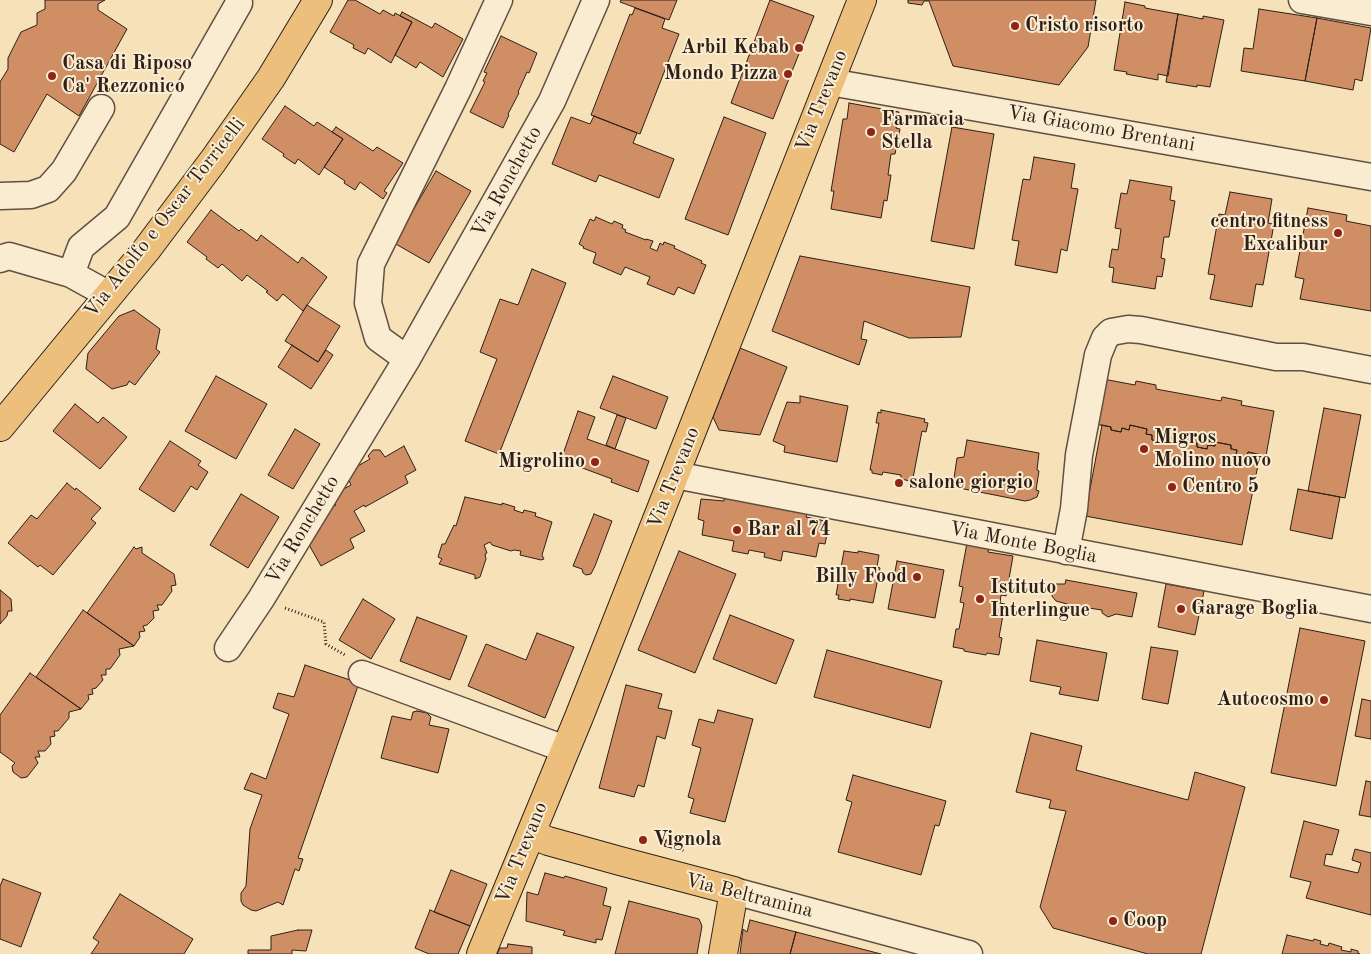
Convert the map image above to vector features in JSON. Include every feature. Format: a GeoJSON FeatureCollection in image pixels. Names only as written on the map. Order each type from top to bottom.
{"type":"FeatureCollection","features":[{"type":"Feature","properties":{"kind":"main road","name":"Via Adolfo e Oscar Torricelli"},"geometry":{"type":"LineString","coordinates":[[0,427],[147,249],[213,161],[271,78],[318,0]]}},
{"type":"Feature","properties":{"kind":"main road","name":"Via Trevano"},"geometry":{"type":"LineString","coordinates":[[481,954],[675,476],[862,0]]}},
{"type":"Feature","properties":{"kind":"main road","name":"Via Beltramina"},"geometry":{"type":"LineString","coordinates":[[530,834],[628,864],[734,891]]}},
{"type":"Feature","properties":{"kind":"main road"},"geometry":{"type":"LineString","coordinates":[[724,954],[734,891]]}},
{"type":"Feature","properties":{"kind":"street"},"geometry":{"type":"LineString","coordinates":[[407,359],[378,338],[368,303],[371,264],[458,89],[499,0]]}},
{"type":"Feature","properties":{"kind":"street","name":"Via Ronchetto"},"geometry":{"type":"LineString","coordinates":[[228,648],[260,600],[407,359],[552,101],[596,0]]}},
{"type":"Feature","properties":{"kind":"street"},"geometry":{"type":"LineString","coordinates":[[1302,0],[1371,12]]}},
{"type":"Feature","properties":{"kind":"street"},"geometry":{"type":"LineString","coordinates":[[71,274],[81,248],[117,217],[239,3]]}},
{"type":"Feature","properties":{"kind":"street","name":"Via Giacomo Brentani"},"geometry":{"type":"LineString","coordinates":[[830,82],[1371,177]]}},
{"type":"Feature","properties":{"kind":"street"},"geometry":{"type":"LineString","coordinates":[[0,196],[31,195],[48,189],[64,172],[101,108]]}},
{"type":"Feature","properties":{"kind":"street"},"geometry":{"type":"LineString","coordinates":[[3,255],[71,274],[109,295]]}},
{"type":"Feature","properties":{"kind":"street"},"geometry":{"type":"LineString","coordinates":[[1066,552],[1074,509],[1079,455],[1098,356],[1105,338],[1111,332],[1128,329],[1141,330],[1276,357],[1303,357],[1371,370]]}},
{"type":"Feature","properties":{"kind":"street","name":"Via Monte Boglia"},"geometry":{"type":"LineString","coordinates":[[675,476],[1371,609]]}},
{"type":"Feature","properties":{"kind":"street"},"geometry":{"type":"LineString","coordinates":[[362,674],[565,750]]}},
{"type":"Feature","properties":{"kind":"street","name":"Via Beltramina"},"geometry":{"type":"LineString","coordinates":[[734,891],[969,954]]}},
{"type":"Feature","properties":{"kind":"path"},"geometry":{"type":"LineString","coordinates":[[260,600],[324,622],[326,644],[361,664],[362,674]]}},
{"type":"Feature","properties":{"kind":"building","name":"Casa di Riposo Ca' Rezzonico"},"geometry":{"type":"Polygon","coordinates":[[[45,0],[105,0],[98,4],[98,10],[127,29],[79,116],[47,94],[14,152],[0,144],[0,82],[8,69],[8,58],[21,32],[37,25],[37,13],[45,9],[45,0]]]}},
{"type":"Feature","properties":{"kind":"building"},"geometry":{"type":"Polygon","coordinates":[[[348,0],[355,0],[380,14],[383,10],[394,16],[395,13],[412,22],[391,63],[368,48],[365,54],[353,48],[354,45],[330,32],[348,0]]]}},
{"type":"Feature","properties":{"kind":"building"},"geometry":{"type":"Polygon","coordinates":[[[621,0],[677,0],[669,20],[620,2],[621,0]]]}},
{"type":"Feature","properties":{"kind":"building"},"geometry":{"type":"Polygon","coordinates":[[[770,0],[814,16],[773,119],[731,103],[770,0]]]}},
{"type":"Feature","properties":{"kind":"building","name":"Cristo risorto"},"geometry":{"type":"Polygon","coordinates":[[[908,0],[1096,0],[1088,47],[1059,85],[953,66],[929,1],[924,1],[922,5],[908,3],[908,0]]]}},
{"type":"Feature","properties":{"kind":"building"},"geometry":{"type":"Polygon","coordinates":[[[1125,2],[1178,14],[1168,76],[1158,74],[1158,80],[1114,70],[1125,2]]]}},
{"type":"Feature","properties":{"kind":"building"},"geometry":{"type":"Polygon","coordinates":[[[635,8],[665,19],[662,28],[679,34],[640,134],[591,115],[630,14],[632,15],[635,8]]]}},
{"type":"Feature","properties":{"kind":"building"},"geometry":{"type":"Polygon","coordinates":[[[1259,9],[1317,18],[1305,81],[1241,71],[1244,48],[1253,49],[1259,9]]]}},
{"type":"Feature","properties":{"kind":"building"},"geometry":{"type":"Polygon","coordinates":[[[402,12],[432,28],[435,23],[463,39],[443,77],[420,62],[416,68],[395,55],[412,22],[400,16],[402,12]]]}},
{"type":"Feature","properties":{"kind":"building"},"geometry":{"type":"Polygon","coordinates":[[[1178,14],[1203,19],[1203,16],[1224,20],[1210,87],[1166,82],[1178,14]]]}},
{"type":"Feature","properties":{"kind":"building"},"geometry":{"type":"Polygon","coordinates":[[[1317,18],[1371,28],[1362,81],[1355,79],[1353,90],[1305,81],[1317,18]]]}},
{"type":"Feature","properties":{"kind":"building"},"geometry":{"type":"Polygon","coordinates":[[[501,36],[537,53],[503,128],[470,112],[485,82],[483,81],[487,73],[484,72],[501,36]]]}},
{"type":"Feature","properties":{"kind":"building"},"geometry":{"type":"Polygon","coordinates":[[[849,103],[899,112],[896,128],[900,129],[895,154],[891,154],[888,175],[891,175],[887,201],[884,200],[881,218],[831,209],[834,191],[831,191],[843,119],[847,119],[849,103]]]}},
{"type":"Feature","properties":{"kind":"building"},"geometry":{"type":"Polygon","coordinates":[[[285,106],[314,126],[317,122],[343,139],[319,175],[298,159],[295,164],[262,139],[285,106]]]}},
{"type":"Feature","properties":{"kind":"building"},"geometry":{"type":"Polygon","coordinates":[[[594,116],[637,133],[633,143],[674,159],[659,198],[599,175],[596,182],[552,164],[571,117],[590,124],[594,116]]]}},
{"type":"Feature","properties":{"kind":"building"},"geometry":{"type":"Polygon","coordinates":[[[724,117],[766,133],[728,235],[685,219],[724,117]]]}},
{"type":"Feature","properties":{"kind":"building"},"geometry":{"type":"Polygon","coordinates":[[[336,127],[373,151],[377,147],[403,163],[384,191],[387,193],[383,199],[360,182],[355,190],[324,167],[343,139],[332,132],[336,127]]]}},
{"type":"Feature","properties":{"kind":"building"},"geometry":{"type":"Polygon","coordinates":[[[952,127],[994,134],[974,249],[931,241],[952,127]]]}},
{"type":"Feature","properties":{"kind":"building"},"geometry":{"type":"Polygon","coordinates":[[[1034,157],[1075,164],[1071,188],[1078,189],[1067,251],[1061,249],[1057,273],[1015,265],[1019,241],[1012,240],[1023,179],[1030,180],[1034,157]]]}},
{"type":"Feature","properties":{"kind":"building"},"geometry":{"type":"Polygon","coordinates":[[[436,171],[471,191],[429,263],[394,243],[436,171]]]}},
{"type":"Feature","properties":{"kind":"building"},"geometry":{"type":"Polygon","coordinates":[[[1130,180],[1172,187],[1170,200],[1175,201],[1169,237],[1164,237],[1161,258],[1165,259],[1162,277],[1157,276],[1155,289],[1112,282],[1114,268],[1109,267],[1112,249],[1118,250],[1121,229],[1115,228],[1121,193],[1127,194],[1130,180]]]}},
{"type":"Feature","properties":{"kind":"building"},"geometry":{"type":"Polygon","coordinates":[[[1230,192],[1272,199],[1268,223],[1274,224],[1263,285],[1256,284],[1252,307],[1210,299],[1215,275],[1208,274],[1219,214],[1225,215],[1230,192]]]}},
{"type":"Feature","properties":{"kind":"building"},"geometry":{"type":"Polygon","coordinates":[[[1308,208],[1347,215],[1346,221],[1371,226],[1371,311],[1300,299],[1304,279],[1295,277],[1308,208]]]}},
{"type":"Feature","properties":{"kind":"building"},"geometry":{"type":"Polygon","coordinates":[[[211,210],[239,231],[241,229],[257,241],[261,235],[298,263],[302,257],[327,277],[303,311],[283,294],[277,301],[266,292],[268,291],[247,275],[242,281],[222,264],[218,268],[187,242],[211,210]]]}},
{"type":"Feature","properties":{"kind":"building"},"geometry":{"type":"Polygon","coordinates":[[[596,217],[612,224],[614,221],[623,225],[622,228],[626,230],[625,232],[653,241],[650,248],[657,251],[660,243],[663,245],[664,242],[702,261],[701,263],[706,265],[694,294],[678,287],[674,295],[647,284],[650,277],[625,267],[621,275],[593,263],[596,253],[583,248],[579,244],[590,219],[594,221],[596,217]]]}},
{"type":"Feature","properties":{"kind":"building"},"geometry":{"type":"Polygon","coordinates":[[[800,256],[970,287],[961,337],[909,338],[864,321],[861,339],[867,340],[859,365],[772,331],[800,256]]]}},
{"type":"Feature","properties":{"kind":"building"},"geometry":{"type":"Polygon","coordinates":[[[532,269],[566,283],[499,454],[465,441],[497,359],[480,352],[500,299],[518,305],[532,269]]]}},
{"type":"Feature","properties":{"kind":"building"},"geometry":{"type":"Polygon","coordinates":[[[307,305],[340,326],[318,362],[285,341],[307,305]]]}},
{"type":"Feature","properties":{"kind":"building"},"geometry":{"type":"Polygon","coordinates":[[[134,310],[160,329],[156,349],[160,352],[135,385],[129,381],[127,385],[112,389],[86,369],[88,353],[119,316],[134,310]]]}},
{"type":"Feature","properties":{"kind":"building"},"geometry":{"type":"Polygon","coordinates":[[[292,345],[318,362],[326,350],[333,355],[311,389],[278,367],[292,345]]]}},
{"type":"Feature","properties":{"kind":"building"},"geometry":{"type":"Polygon","coordinates":[[[740,348],[787,367],[760,435],[719,430],[713,417],[740,348]]]}},
{"type":"Feature","properties":{"kind":"building"},"geometry":{"type":"Polygon","coordinates":[[[216,376],[267,404],[236,459],[185,431],[216,376]]]}},
{"type":"Feature","properties":{"kind":"building"},"geometry":{"type":"Polygon","coordinates":[[[613,376],[668,397],[656,429],[600,408],[613,376]]]}},
{"type":"Feature","properties":{"kind":"building"},"geometry":{"type":"Polygon","coordinates":[[[1103,379],[1135,385],[1136,381],[1156,385],[1156,389],[1221,401],[1222,397],[1242,401],[1241,405],[1274,411],[1266,456],[1248,452],[1247,457],[1236,455],[1237,450],[1231,449],[1231,445],[1215,442],[1215,446],[1208,445],[1207,449],[1197,447],[1197,443],[1163,437],[1162,442],[1152,440],[1152,435],[1146,434],[1147,429],[1130,425],[1129,430],[1122,428],[1121,432],[1111,430],[1111,427],[1095,424],[1103,379]]]}},
{"type":"Feature","properties":{"kind":"building"},"geometry":{"type":"Polygon","coordinates":[[[800,396],[848,406],[837,462],[784,452],[785,446],[773,441],[787,402],[800,403],[800,396]]]}},
{"type":"Feature","properties":{"kind":"building"},"geometry":{"type":"Polygon","coordinates":[[[75,404],[98,423],[103,417],[127,437],[100,469],[53,431],[75,404]]]}},
{"type":"Feature","properties":{"kind":"building"},"geometry":{"type":"Polygon","coordinates":[[[1324,408],[1361,415],[1345,498],[1308,491],[1324,408]]]}},
{"type":"Feature","properties":{"kind":"building"},"geometry":{"type":"Polygon","coordinates":[[[881,410],[925,419],[924,422],[928,423],[926,432],[922,431],[913,478],[911,477],[910,481],[901,479],[901,475],[883,472],[882,475],[872,473],[872,470],[870,470],[879,423],[876,423],[878,412],[881,413],[881,410]]]}},
{"type":"Feature","properties":{"kind":"building"},"geometry":{"type":"Polygon","coordinates":[[[578,411],[595,417],[587,439],[649,461],[638,492],[611,482],[612,479],[561,460],[578,411]]]}},
{"type":"Feature","properties":{"kind":"building"},"geometry":{"type":"Polygon","coordinates":[[[617,415],[626,418],[615,449],[606,445],[617,415]]]}},
{"type":"Feature","properties":{"kind":"building","name":"Centro 5"},"geometry":{"type":"Polygon","coordinates":[[[1102,425],[1111,427],[1111,430],[1121,432],[1122,428],[1129,430],[1130,425],[1147,429],[1146,434],[1152,435],[1152,440],[1162,442],[1163,437],[1197,443],[1197,447],[1207,449],[1208,445],[1215,446],[1215,442],[1231,445],[1231,449],[1237,450],[1236,455],[1247,457],[1248,452],[1260,455],[1242,545],[1085,516],[1102,425]]]}},
{"type":"Feature","properties":{"kind":"building"},"geometry":{"type":"Polygon","coordinates":[[[295,429],[320,444],[293,489],[268,475],[295,429]]]}},
{"type":"Feature","properties":{"kind":"building"},"geometry":{"type":"Polygon","coordinates":[[[967,440],[1039,453],[1036,490],[1039,491],[1037,497],[1025,501],[964,489],[957,485],[954,478],[957,458],[964,457],[967,440]]]}},
{"type":"Feature","properties":{"kind":"building"},"geometry":{"type":"Polygon","coordinates":[[[170,441],[201,461],[198,465],[208,472],[197,490],[191,486],[174,512],[139,489],[170,441]]]}},
{"type":"Feature","properties":{"kind":"building"},"geometry":{"type":"Polygon","coordinates":[[[404,446],[416,470],[405,476],[408,483],[365,507],[364,505],[354,511],[365,531],[350,539],[354,548],[321,566],[308,543],[329,509],[336,505],[333,501],[340,491],[351,485],[348,478],[356,467],[370,459],[368,456],[373,450],[380,450],[385,457],[404,446]]]}},
{"type":"Feature","properties":{"kind":"building"},"geometry":{"type":"Polygon","coordinates":[[[67,483],[101,508],[91,519],[96,523],[53,575],[40,565],[38,567],[8,543],[31,515],[37,519],[67,483]]]}},
{"type":"Feature","properties":{"kind":"building"},"geometry":{"type":"Polygon","coordinates":[[[1298,489],[1340,497],[1332,539],[1290,530],[1298,489]]]}},
{"type":"Feature","properties":{"kind":"building"},"geometry":{"type":"Polygon","coordinates":[[[241,494],[279,517],[248,568],[210,545],[241,494]]]}},
{"type":"Feature","properties":{"kind":"building"},"geometry":{"type":"Polygon","coordinates":[[[724,495],[755,501],[754,504],[808,511],[806,517],[825,521],[824,523],[829,524],[825,544],[819,543],[816,557],[783,551],[781,561],[764,557],[765,553],[749,550],[748,554],[732,551],[734,541],[702,535],[704,521],[698,519],[701,499],[724,501],[724,495]]]}},
{"type":"Feature","properties":{"kind":"building"},"geometry":{"type":"Polygon","coordinates":[[[465,497],[502,505],[502,503],[515,507],[514,510],[523,513],[524,510],[536,513],[535,516],[552,522],[542,555],[544,559],[520,555],[521,551],[511,551],[492,545],[490,542],[484,545],[487,553],[485,554],[486,559],[480,577],[475,579],[475,575],[439,564],[442,559],[438,557],[442,544],[445,544],[454,525],[456,526],[465,497]]]}},
{"type":"Feature","properties":{"kind":"building"},"geometry":{"type":"Polygon","coordinates":[[[594,514],[612,521],[595,566],[591,574],[586,575],[582,569],[573,566],[594,514]]]}},
{"type":"Feature","properties":{"kind":"building","name":"Istituto Interlingue"},"geometry":{"type":"Polygon","coordinates":[[[967,543],[989,547],[988,552],[1013,556],[1006,596],[1001,595],[1000,603],[1005,604],[999,637],[1002,638],[999,655],[987,653],[986,655],[953,647],[964,603],[960,602],[963,587],[959,586],[967,543]]]}},
{"type":"Feature","properties":{"kind":"building"},"geometry":{"type":"Polygon","coordinates":[[[134,547],[136,549],[142,547],[142,553],[174,574],[176,585],[171,586],[172,591],[162,605],[157,605],[159,610],[153,611],[154,618],[147,625],[143,626],[145,631],[139,632],[140,637],[134,646],[87,613],[134,547]]]}},
{"type":"Feature","properties":{"kind":"building"},"geometry":{"type":"Polygon","coordinates":[[[679,551],[736,574],[695,673],[638,650],[679,551]]]}},
{"type":"Feature","properties":{"kind":"building"},"geometry":{"type":"Polygon","coordinates":[[[844,551],[858,553],[858,551],[879,555],[877,567],[880,568],[873,603],[838,599],[839,595],[836,595],[844,551]]]}},
{"type":"Feature","properties":{"kind":"building"},"geometry":{"type":"Polygon","coordinates":[[[897,561],[944,570],[935,618],[888,609],[897,561]]]}},
{"type":"Feature","properties":{"kind":"building"},"geometry":{"type":"Polygon","coordinates":[[[1066,580],[1137,593],[1132,617],[1116,614],[1108,617],[1102,613],[1102,610],[1082,607],[1073,609],[1067,604],[1056,601],[1052,596],[1052,588],[1056,584],[1065,584],[1066,580]]]}},
{"type":"Feature","properties":{"kind":"building","name":"Garage Boglia"},"geometry":{"type":"Polygon","coordinates":[[[1166,584],[1204,591],[1195,635],[1158,627],[1166,584]]]}},
{"type":"Feature","properties":{"kind":"building"},"geometry":{"type":"Polygon","coordinates":[[[0,590],[11,599],[12,611],[8,611],[7,616],[0,624],[0,590]]]}},
{"type":"Feature","properties":{"kind":"building"},"geometry":{"type":"Polygon","coordinates":[[[363,599],[395,619],[371,659],[339,640],[363,599]]]}},
{"type":"Feature","properties":{"kind":"building"},"geometry":{"type":"Polygon","coordinates":[[[83,610],[134,646],[119,649],[120,655],[110,669],[106,669],[106,675],[101,675],[103,680],[96,688],[92,689],[93,694],[88,695],[89,699],[81,709],[36,677],[83,610]]]}},
{"type":"Feature","properties":{"kind":"building"},"geometry":{"type":"Polygon","coordinates":[[[730,615],[794,640],[776,684],[713,659],[730,615]]]}},
{"type":"Feature","properties":{"kind":"building"},"geometry":{"type":"Polygon","coordinates":[[[417,617],[467,636],[450,680],[400,661],[417,617]]]}},
{"type":"Feature","properties":{"kind":"building"},"geometry":{"type":"Polygon","coordinates":[[[1300,628],[1365,641],[1336,786],[1271,773],[1300,628]]]}},
{"type":"Feature","properties":{"kind":"building"},"geometry":{"type":"Polygon","coordinates":[[[537,633],[574,647],[545,718],[468,686],[486,644],[526,660],[537,633]]]}},
{"type":"Feature","properties":{"kind":"building"},"geometry":{"type":"Polygon","coordinates":[[[1037,640],[1107,653],[1098,701],[1059,694],[1061,687],[1030,681],[1037,640]]]}},
{"type":"Feature","properties":{"kind":"building"},"geometry":{"type":"Polygon","coordinates":[[[1151,647],[1178,651],[1168,704],[1142,699],[1151,647]]]}},
{"type":"Feature","properties":{"kind":"building"},"geometry":{"type":"Polygon","coordinates":[[[827,650],[942,681],[930,728],[814,697],[827,650]]]}},
{"type":"Feature","properties":{"kind":"building"},"geometry":{"type":"Polygon","coordinates":[[[305,665],[359,683],[298,858],[303,859],[299,871],[295,869],[283,905],[278,902],[256,911],[251,910],[243,905],[241,893],[246,886],[250,829],[262,795],[244,789],[251,773],[266,779],[289,714],[273,708],[278,693],[294,697],[305,665]]]}},
{"type":"Feature","properties":{"kind":"building"},"geometry":{"type":"Polygon","coordinates":[[[30,673],[81,709],[69,712],[69,718],[58,731],[54,731],[55,736],[50,737],[51,744],[45,751],[38,751],[40,757],[35,757],[38,763],[27,777],[21,778],[13,772],[12,766],[15,763],[0,752],[0,715],[30,673]]]}},
{"type":"Feature","properties":{"kind":"building"},"geometry":{"type":"Polygon","coordinates":[[[626,685],[662,694],[658,708],[672,711],[665,739],[657,736],[644,787],[638,785],[634,797],[599,788],[626,685]]]}},
{"type":"Feature","properties":{"kind":"building"},"geometry":{"type":"Polygon","coordinates":[[[1362,699],[1371,701],[1371,739],[1355,736],[1362,699]]]}},
{"type":"Feature","properties":{"kind":"building"},"geometry":{"type":"Polygon","coordinates":[[[718,710],[753,719],[725,822],[690,813],[694,799],[688,797],[701,748],[692,745],[699,719],[714,723],[718,710]]]}},
{"type":"Feature","properties":{"kind":"building"},"geometry":{"type":"Polygon","coordinates":[[[413,712],[427,713],[431,717],[429,725],[449,729],[438,773],[381,758],[392,716],[411,720],[413,712]]]}},
{"type":"Feature","properties":{"kind":"building"},"geometry":{"type":"Polygon","coordinates":[[[1031,733],[1082,746],[1076,770],[1188,800],[1195,772],[1245,787],[1201,954],[1148,954],[1053,928],[1040,907],[1066,811],[1049,808],[1051,800],[1016,792],[1031,733]]]}},
{"type":"Feature","properties":{"kind":"building"},"geometry":{"type":"Polygon","coordinates":[[[853,775],[946,801],[939,826],[935,825],[921,875],[838,852],[852,802],[846,800],[853,775]]]}},
{"type":"Feature","properties":{"kind":"building"},"geometry":{"type":"Polygon","coordinates":[[[1366,781],[1371,782],[1371,817],[1359,815],[1366,781]]]}},
{"type":"Feature","properties":{"kind":"building"},"geometry":{"type":"Polygon","coordinates":[[[1304,821],[1339,830],[1332,855],[1326,854],[1324,865],[1358,873],[1361,863],[1352,860],[1355,849],[1371,853],[1371,915],[1306,898],[1311,882],[1290,877],[1304,821]]]}},
{"type":"Feature","properties":{"kind":"building"},"geometry":{"type":"Polygon","coordinates":[[[666,840],[684,845],[683,851],[664,846],[666,840]]]}},
{"type":"Feature","properties":{"kind":"building"},"geometry":{"type":"Polygon","coordinates":[[[451,870],[487,884],[470,926],[434,912],[451,870]]]}},
{"type":"Feature","properties":{"kind":"building"},"geometry":{"type":"Polygon","coordinates":[[[545,873],[564,878],[565,876],[607,888],[603,905],[611,907],[602,940],[596,939],[596,943],[563,935],[565,931],[526,921],[527,892],[538,895],[545,873]]]}},
{"type":"Feature","properties":{"kind":"building"},"geometry":{"type":"Polygon","coordinates":[[[3,879],[41,893],[21,947],[0,939],[0,886],[3,879]]]}},
{"type":"Feature","properties":{"kind":"building"},"geometry":{"type":"Polygon","coordinates":[[[120,894],[193,939],[184,954],[91,954],[99,942],[93,938],[120,894]]]}},
{"type":"Feature","properties":{"kind":"building"},"geometry":{"type":"Polygon","coordinates":[[[629,901],[699,919],[702,926],[697,954],[615,954],[629,901]]]}},
{"type":"Feature","properties":{"kind":"building"},"geometry":{"type":"Polygon","coordinates":[[[430,910],[470,926],[458,954],[429,954],[415,948],[430,910]]]}},
{"type":"Feature","properties":{"kind":"building"},"geometry":{"type":"Polygon","coordinates":[[[750,920],[796,932],[790,954],[740,954],[743,929],[747,932],[750,920]]]}},
{"type":"Feature","properties":{"kind":"building"},"geometry":{"type":"Polygon","coordinates":[[[298,930],[312,930],[306,951],[292,950],[292,954],[248,954],[248,950],[271,950],[271,936],[298,930]]]}},
{"type":"Feature","properties":{"kind":"building"},"geometry":{"type":"Polygon","coordinates":[[[796,932],[881,954],[790,954],[796,932]]]}},
{"type":"Feature","properties":{"kind":"building"},"geometry":{"type":"Polygon","coordinates":[[[1287,935],[1313,941],[1314,939],[1321,941],[1320,944],[1328,946],[1329,943],[1342,947],[1341,950],[1351,952],[1351,949],[1358,951],[1360,954],[1282,954],[1287,935]]]}},
{"type":"Feature","properties":{"kind":"building"},"geometry":{"type":"Polygon","coordinates":[[[508,944],[532,947],[532,954],[497,954],[500,948],[507,948],[508,944]]]}},
{"type":"Feature","properties":{"kind":"place","name":"Cristo risorto"},"geometry":{"type":"Point","coordinates":[1015,26]}},
{"type":"Feature","properties":{"kind":"place","name":"Arbil Kebab"},"geometry":{"type":"Point","coordinates":[799,48]}},
{"type":"Feature","properties":{"kind":"place","name":"Mondo Pizza"},"geometry":{"type":"Point","coordinates":[788,74]}},
{"type":"Feature","properties":{"kind":"place","name":"Casa di Riposo Ca' Rezzonico"},"geometry":{"type":"Point","coordinates":[52,76]}},
{"type":"Feature","properties":{"kind":"place","name":"Farmacia Stella"},"geometry":{"type":"Point","coordinates":[871,132]}},
{"type":"Feature","properties":{"kind":"place","name":"centro fitness Excalibur"},"geometry":{"type":"Point","coordinates":[1338,233]}},
{"type":"Feature","properties":{"kind":"place","name":"Migros Molino nuovo"},"geometry":{"type":"Point","coordinates":[1144,449]}},
{"type":"Feature","properties":{"kind":"place","name":"Migrolino"},"geometry":{"type":"Point","coordinates":[595,462]}},
{"type":"Feature","properties":{"kind":"place","name":"salone giorgio"},"geometry":{"type":"Point","coordinates":[899,483]}},
{"type":"Feature","properties":{"kind":"place","name":"Centro 5"},"geometry":{"type":"Point","coordinates":[1172,487]}},
{"type":"Feature","properties":{"kind":"place","name":"Bar al 74"},"geometry":{"type":"Point","coordinates":[737,530]}},
{"type":"Feature","properties":{"kind":"place","name":"Billy Food"},"geometry":{"type":"Point","coordinates":[917,577]}},
{"type":"Feature","properties":{"kind":"place","name":"Istituto Interlingue"},"geometry":{"type":"Point","coordinates":[980,599]}},
{"type":"Feature","properties":{"kind":"place","name":"Garage Boglia"},"geometry":{"type":"Point","coordinates":[1181,609]}},
{"type":"Feature","properties":{"kind":"place","name":"Autocosmo"},"geometry":{"type":"Point","coordinates":[1324,700]}},
{"type":"Feature","properties":{"kind":"place","name":"Vignola"},"geometry":{"type":"Point","coordinates":[643,840]}},
{"type":"Feature","properties":{"kind":"place","name":"Coop"},"geometry":{"type":"Point","coordinates":[1113,921]}}]}
